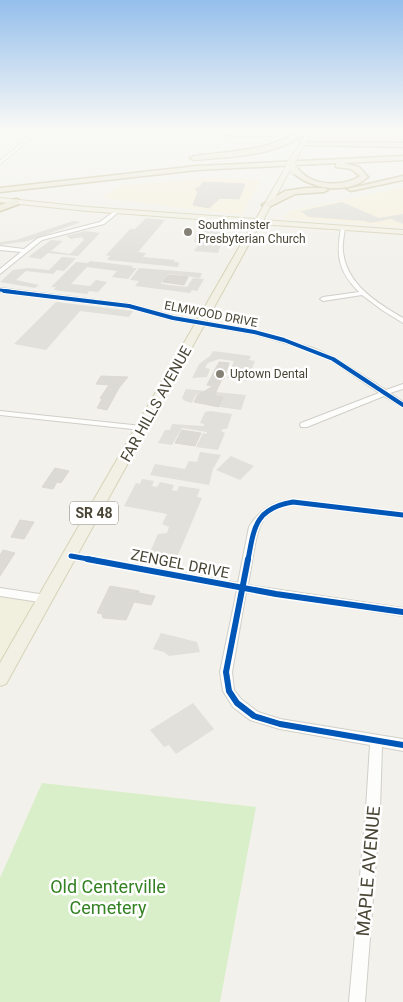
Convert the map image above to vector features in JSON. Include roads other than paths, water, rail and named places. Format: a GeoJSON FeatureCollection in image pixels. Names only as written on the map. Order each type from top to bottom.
{"type":"FeatureCollection","features":[{"type":"Feature","properties":{"kind":"highway"},"geometry":{"type":"LineString","coordinates":[[0,183],[76,175]]}},
{"type":"Feature","properties":{"kind":"highway"},"geometry":{"type":"LineString","coordinates":[[0,190],[134,175]]}},
{"type":"Feature","properties":{"kind":"highway"},"geometry":{"type":"LineString","coordinates":[[65,182],[163,175]]}},
{"type":"Feature","properties":{"kind":"highway"},"geometry":{"type":"LineString","coordinates":[[300,175],[306,180],[334,185],[360,181],[364,177],[363,175]]}},
{"type":"Feature","properties":{"kind":"highway"},"geometry":{"type":"LineString","coordinates":[[0,183],[25,178]]}},
{"type":"Feature","properties":{"kind":"highway"},"geometry":{"type":"LineString","coordinates":[[266,205],[284,193],[292,191],[348,190],[403,178]]}},
{"type":"Feature","properties":{"kind":"highway"},"geometry":{"type":"LineString","coordinates":[[280,181],[328,188],[372,184]]}},
{"type":"Feature","properties":{"kind":"highway"},"geometry":{"type":"LineString","coordinates":[[0,208],[16,202]]}},
{"type":"Feature","properties":{"kind":"main road","name":"FAR HILLS AVENUE"},"geometry":{"type":"LineString","coordinates":[[0,679],[71,556],[266,205],[285,175]]}},
{"type":"Feature","properties":{"kind":"main road"},"geometry":{"type":"LineString","coordinates":[[0,200],[118,211],[403,232]]}},
{"type":"Feature","properties":{"kind":"street"},"geometry":{"type":"LineString","coordinates":[[0,272],[24,251],[47,236],[102,223],[118,211]]}},
{"type":"Feature","properties":{"kind":"street"},"geometry":{"type":"LineString","coordinates":[[343,228],[340,249],[342,261],[349,275],[364,293],[403,321]]}},
{"type":"Feature","properties":{"kind":"street"},"geometry":{"type":"LineString","coordinates":[[0,248],[24,251]]}},
{"type":"Feature","properties":{"kind":"street","name":"ELMWOOD DRIVE"},"geometry":{"type":"LineString","coordinates":[[0,290],[129,306],[200,324],[254,332],[311,348],[333,359],[403,405]]}},
{"type":"Feature","properties":{"kind":"street"},"geometry":{"type":"LineString","coordinates":[[323,299],[364,293]]}},
{"type":"Feature","properties":{"kind":"street"},"geometry":{"type":"LineString","coordinates":[[304,424],[403,386]]}},
{"type":"Feature","properties":{"kind":"street"},"geometry":{"type":"LineString","coordinates":[[0,413],[142,428]]}},
{"type":"Feature","properties":{"kind":"street"},"geometry":{"type":"LineString","coordinates":[[403,515],[302,502],[276,506],[263,513],[254,527],[226,672],[229,691],[236,703],[244,710],[264,720],[403,745]]}},
{"type":"Feature","properties":{"kind":"street","name":"ZENGEL DRIVE"},"geometry":{"type":"LineString","coordinates":[[71,556],[242,588],[403,612]]}},
{"type":"Feature","properties":{"kind":"street"},"geometry":{"type":"LineString","coordinates":[[0,592],[46,600]]}},
{"type":"Feature","properties":{"kind":"street","name":"MAPLE AVENUE"},"geometry":{"type":"LineString","coordinates":[[357,1002],[373,808],[376,741]]}},
{"type":"Feature","properties":{"kind":"place","name":"Southminster Presbyterian Church"},"geometry":{"type":"Point","coordinates":[188,232]}},
{"type":"Feature","properties":{"kind":"place","name":"Uptown Dental"},"geometry":{"type":"Point","coordinates":[220,374]}},
{"type":"Feature","properties":{"kind":"park label","name":"Old Centerville Cemetery"},"geometry":{"type":"Point","coordinates":[108,896]}}]}
